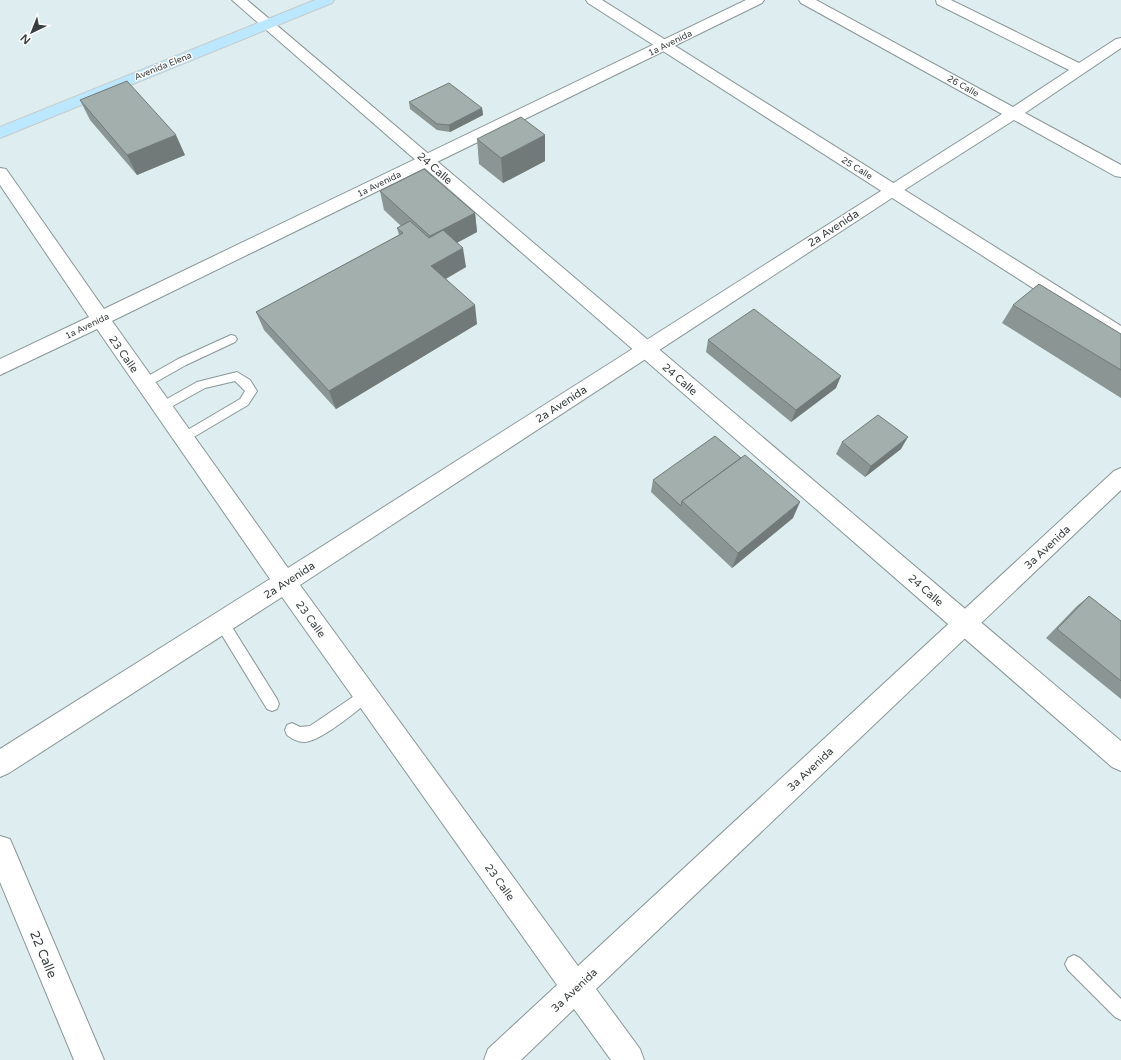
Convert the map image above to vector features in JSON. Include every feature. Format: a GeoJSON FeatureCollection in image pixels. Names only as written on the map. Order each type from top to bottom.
{"type":"FeatureCollection","features":[{"type":"Feature","properties":{"kind":"main road","name":"Avenida Elena"},"geometry":{"type":"LineString","coordinates":[[0,133],[266,23],[327,0]]}},
{"type":"Feature","properties":{"kind":"street","name":"24 Calle"},"geometry":{"type":"LineString","coordinates":[[240,0],[1121,758]]}},
{"type":"Feature","properties":{"kind":"street","name":"25 Calle"},"geometry":{"type":"LineString","coordinates":[[592,0],[1121,335]]}},
{"type":"Feature","properties":{"kind":"street","name":"1a Avenida"},"geometry":{"type":"LineString","coordinates":[[0,368],[757,0]]}},
{"type":"Feature","properties":{"kind":"street","name":"26 Calle"},"geometry":{"type":"LineString","coordinates":[[806,0],[1121,172]]}},
{"type":"Feature","properties":{"kind":"street"},"geometry":{"type":"LineString","coordinates":[[942,1],[1079,69]]}},
{"type":"Feature","properties":{"kind":"street","name":"2a Avenida"},"geometry":{"type":"LineString","coordinates":[[0,764],[222,623],[892,190],[1014,113],[1121,42]]}},
{"type":"Feature","properties":{"kind":"street","name":"23 Calle"},"geometry":{"type":"LineString","coordinates":[[0,173],[100,319],[285,582],[629,1060]]}},
{"type":"Feature","properties":{"kind":"street","name":"3a Avenida"},"geometry":{"type":"LineString","coordinates":[[500,1060],[1121,477]]}},
{"type":"Feature","properties":{"kind":"street","name":"22 Calle"},"geometry":{"type":"LineString","coordinates":[[0,849],[89,1060]]}},
{"type":"Feature","properties":{"kind":"lane"},"geometry":{"type":"LineString","coordinates":[[145,383],[182,362],[231,339]]}},
{"type":"Feature","properties":{"kind":"lane"},"geometry":{"type":"LineString","coordinates":[[162,407],[202,385],[237,376],[251,391],[244,402],[183,438]]}},
{"type":"Feature","properties":{"kind":"lane"},"geometry":{"type":"LineString","coordinates":[[222,623],[272,704]]}},
{"type":"Feature","properties":{"kind":"lane"},"geometry":{"type":"LineString","coordinates":[[292,730],[298,734],[309,734],[323,726],[366,695]]}},
{"type":"Feature","properties":{"kind":"lane"},"geometry":{"type":"LineString","coordinates":[[1074,964],[1121,1012]]}},
{"type":"Feature","properties":{"kind":"building"},"geometry":{"type":"Polygon","coordinates":[[[127,81],[176,135],[127,155],[80,100],[127,81]]]}},
{"type":"Feature","properties":{"kind":"building"},"geometry":{"type":"Polygon","coordinates":[[[449,83],[482,108],[449,125],[437,124],[409,102],[449,83]]]}},
{"type":"Feature","properties":{"kind":"building"},"geometry":{"type":"Polygon","coordinates":[[[521,117],[545,135],[501,158],[477,139],[521,117]]]}},
{"type":"Feature","properties":{"kind":"building"},"geometry":{"type":"Polygon","coordinates":[[[424,169],[475,213],[430,236],[380,191],[424,169]]]}},
{"type":"Feature","properties":{"kind":"building"},"geometry":{"type":"Polygon","coordinates":[[[410,221],[429,238],[443,230],[463,248],[431,266],[475,305],[329,391],[256,312],[403,233],[397,228],[410,221]]]}},
{"type":"Feature","properties":{"kind":"building"},"geometry":{"type":"Polygon","coordinates":[[[1039,284],[1121,334],[1121,370],[1013,305],[1039,284]]]}},
{"type":"Feature","properties":{"kind":"building"},"geometry":{"type":"Polygon","coordinates":[[[754,309],[841,376],[796,410],[708,340],[754,309]]]}},
{"type":"Feature","properties":{"kind":"building"},"geometry":{"type":"Polygon","coordinates":[[[878,415],[908,437],[871,466],[842,442],[878,415]]]}},
{"type":"Feature","properties":{"kind":"building"},"geometry":{"type":"Polygon","coordinates":[[[715,436],[741,458],[682,501],[681,506],[653,480],[715,436]]]}},
{"type":"Feature","properties":{"kind":"building"},"geometry":{"type":"Polygon","coordinates":[[[745,455],[800,502],[738,553],[682,501],[745,455]]]}},
{"type":"Feature","properties":{"kind":"building"},"geometry":{"type":"Polygon","coordinates":[[[1089,596],[1121,621],[1121,681],[1057,629],[1089,596]]]}}]}
